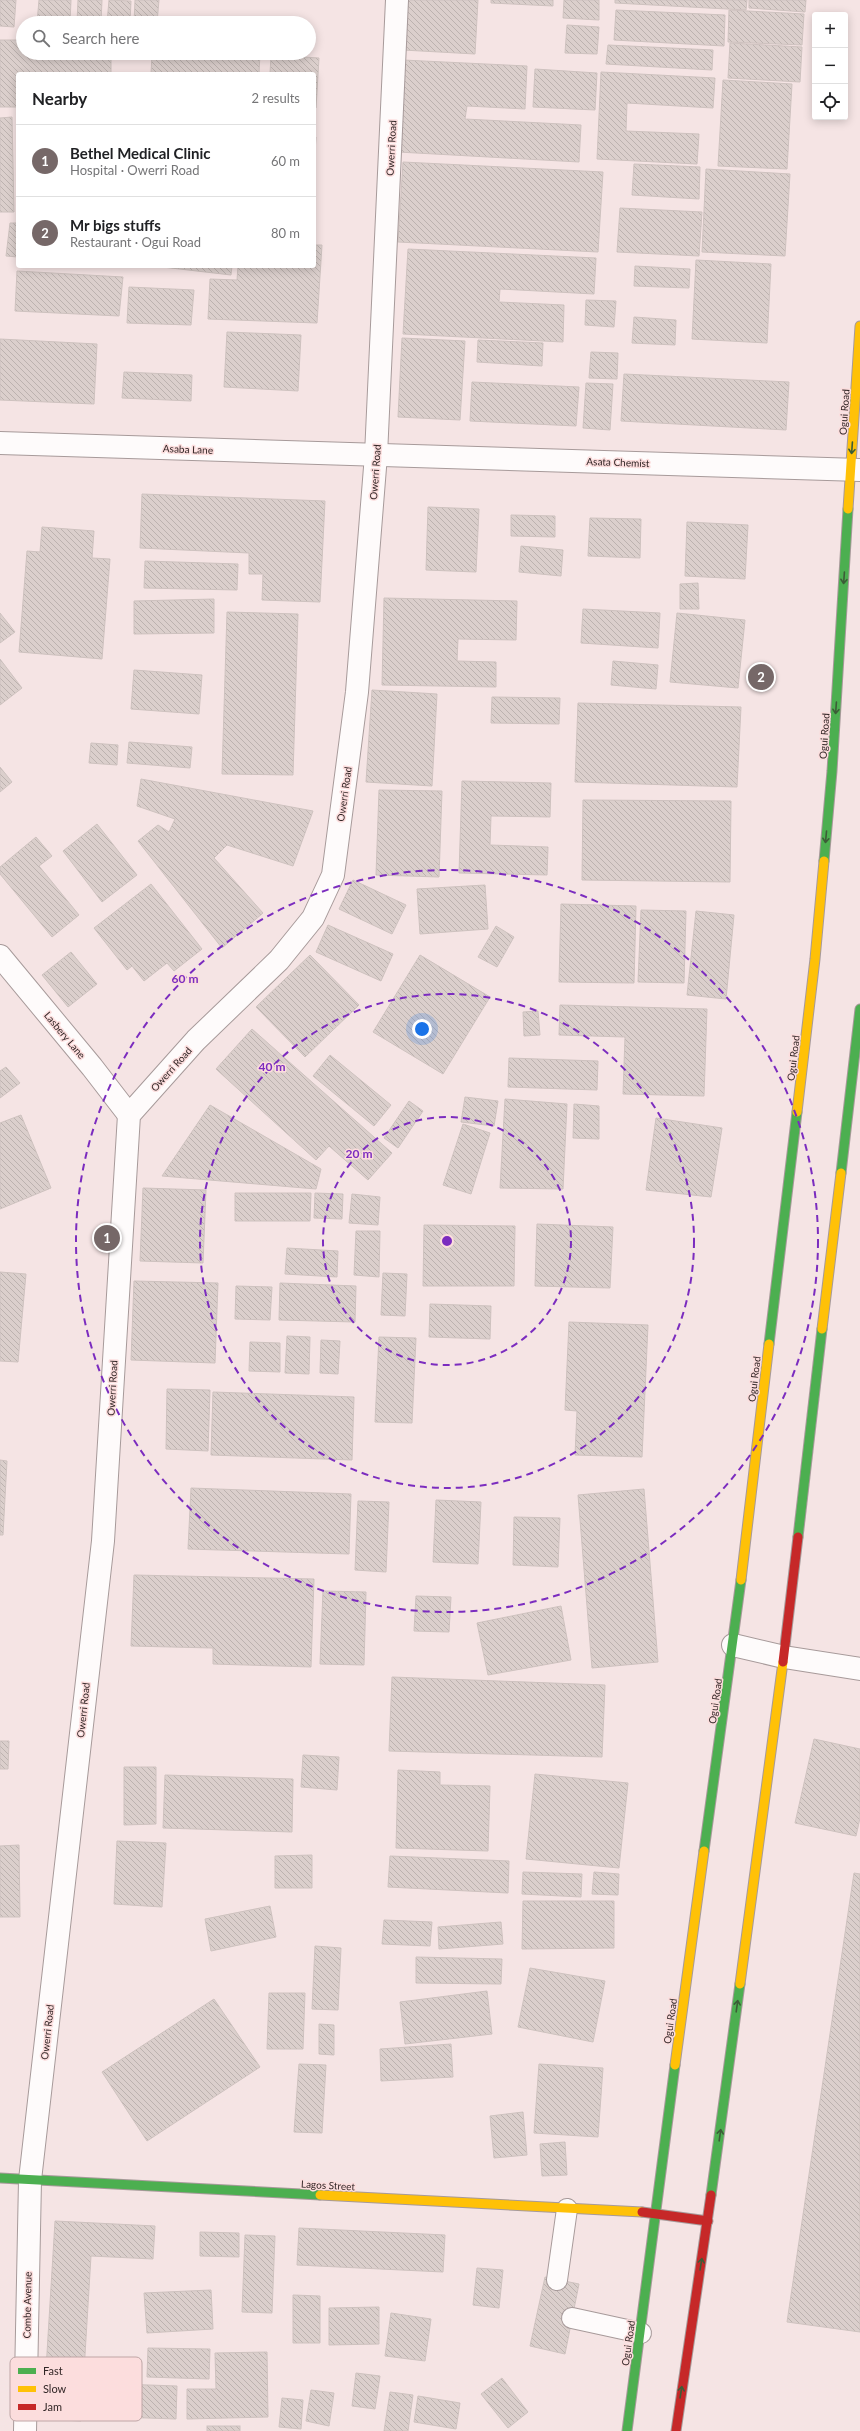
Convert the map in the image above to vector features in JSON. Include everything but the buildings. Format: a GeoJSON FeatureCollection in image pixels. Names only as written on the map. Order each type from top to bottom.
{"type":"FeatureCollection","features":[{"type":"Feature","properties":{"kind":"main road","name":"Ogui Road"},"geometry":{"type":"LineString","coordinates":[[627,2431],[641,2333],[654,2213],[733,1645],[815,959],[832,771],[856,470],[860,326]]}},
{"type":"Feature","properties":{"kind":"main road"},"geometry":{"type":"LineString","coordinates":[[676,2431],[708,2221],[784,1657],[860,1009]]}},
{"type":"Feature","properties":{"kind":"main road","name":"Lagos Street"},"geometry":{"type":"LineString","coordinates":[[0,2178],[654,2213],[708,2221]]}},
{"type":"Feature","properties":{"kind":"street","name":"Owerri Road"},"geometry":{"type":"LineString","coordinates":[[30,2180],[103,1541],[129,1115],[196,1040],[279,960],[313,918],[333,875],[357,692],[376,455],[398,0]]}},
{"type":"Feature","properties":{"kind":"street","name":"Asaba Lane"},"geometry":{"type":"LineString","coordinates":[[0,443],[376,455]]}},
{"type":"Feature","properties":{"kind":"street","name":"Asata Chemist"},"geometry":{"type":"LineString","coordinates":[[376,455],[856,470]]}},
{"type":"Feature","properties":{"kind":"street","name":"Lasbery Lane"},"geometry":{"type":"LineString","coordinates":[[0,956],[92,1067],[129,1115]]}},
{"type":"Feature","properties":{"kind":"street"},"geometry":{"type":"LineString","coordinates":[[733,1645],[784,1657],[860,1669]]}},
{"type":"Feature","properties":{"kind":"street","name":"Combe Avenue"},"geometry":{"type":"LineString","coordinates":[[26,2357],[30,2180]]}},
{"type":"Feature","properties":{"kind":"street","name":"Combe Avenue"},"geometry":{"type":"LineString","coordinates":[[25,2421],[25,2431]]}},
{"type":"Feature","properties":{"kind":"lane"},"geometry":{"type":"LineString","coordinates":[[557,2280],[567,2209]]}},
{"type":"Feature","properties":{"kind":"lane"},"geometry":{"type":"LineString","coordinates":[[572,2318],[641,2333]]}},
{"type":"Feature","properties":{"kind":"traffic: fast"},"geometry":{"type":"LineString","coordinates":[[824,861],[832,771],[848,509]]}},
{"type":"Feature","properties":{"kind":"traffic: fast"},"geometry":{"type":"LineString","coordinates":[[841,1173],[860,1009]]}},
{"type":"Feature","properties":{"kind":"traffic: fast"},"geometry":{"type":"LineString","coordinates":[[769,1344],[797,1112]]}},
{"type":"Feature","properties":{"kind":"traffic: fast"},"geometry":{"type":"LineString","coordinates":[[798,1537],[822,1329]]}},
{"type":"Feature","properties":{"kind":"traffic: fast"},"geometry":{"type":"LineString","coordinates":[[704,1851],[741,1580]]}},
{"type":"Feature","properties":{"kind":"traffic: fast"},"geometry":{"type":"LineString","coordinates":[[711,2195],[740,1984]]}},
{"type":"Feature","properties":{"kind":"traffic: fast"},"geometry":{"type":"LineString","coordinates":[[627,2431],[675,2065]]}},
{"type":"Feature","properties":{"kind":"traffic: fast"},"geometry":{"type":"LineString","coordinates":[[0,2178],[320,2195]]}},
{"type":"Feature","properties":{"kind":"traffic: slow"},"geometry":{"type":"LineString","coordinates":[[848,509],[860,326]]}},
{"type":"Feature","properties":{"kind":"traffic: slow"},"geometry":{"type":"LineString","coordinates":[[797,1112],[815,959],[824,861]]}},
{"type":"Feature","properties":{"kind":"traffic: slow"},"geometry":{"type":"LineString","coordinates":[[822,1329],[841,1173]]}},
{"type":"Feature","properties":{"kind":"traffic: slow"},"geometry":{"type":"LineString","coordinates":[[741,1580],[769,1344]]}},
{"type":"Feature","properties":{"kind":"traffic: slow"},"geometry":{"type":"LineString","coordinates":[[740,1984],[783,1662]]}},
{"type":"Feature","properties":{"kind":"traffic: slow"},"geometry":{"type":"LineString","coordinates":[[675,2065],[704,1851]]}},
{"type":"Feature","properties":{"kind":"traffic: slow"},"geometry":{"type":"LineString","coordinates":[[320,2195],[642,2212]]}},
{"type":"Feature","properties":{"kind":"traffic: jam"},"geometry":{"type":"LineString","coordinates":[[783,1662],[798,1537]]}},
{"type":"Feature","properties":{"kind":"traffic: jam"},"geometry":{"type":"LineString","coordinates":[[676,2431],[711,2195]]}},
{"type":"Feature","properties":{"kind":"traffic: jam"},"geometry":{"type":"LineString","coordinates":[[642,2212],[708,2221]]}},
{"type":"Feature","properties":{"kind":"place","name":"Mr bigs stuffs"},"geometry":{"type":"Point","coordinates":[761,677]}},
{"type":"Feature","properties":{"kind":"place","name":"Bethel Medical Clinic"},"geometry":{"type":"Point","coordinates":[107,1238]}}]}
